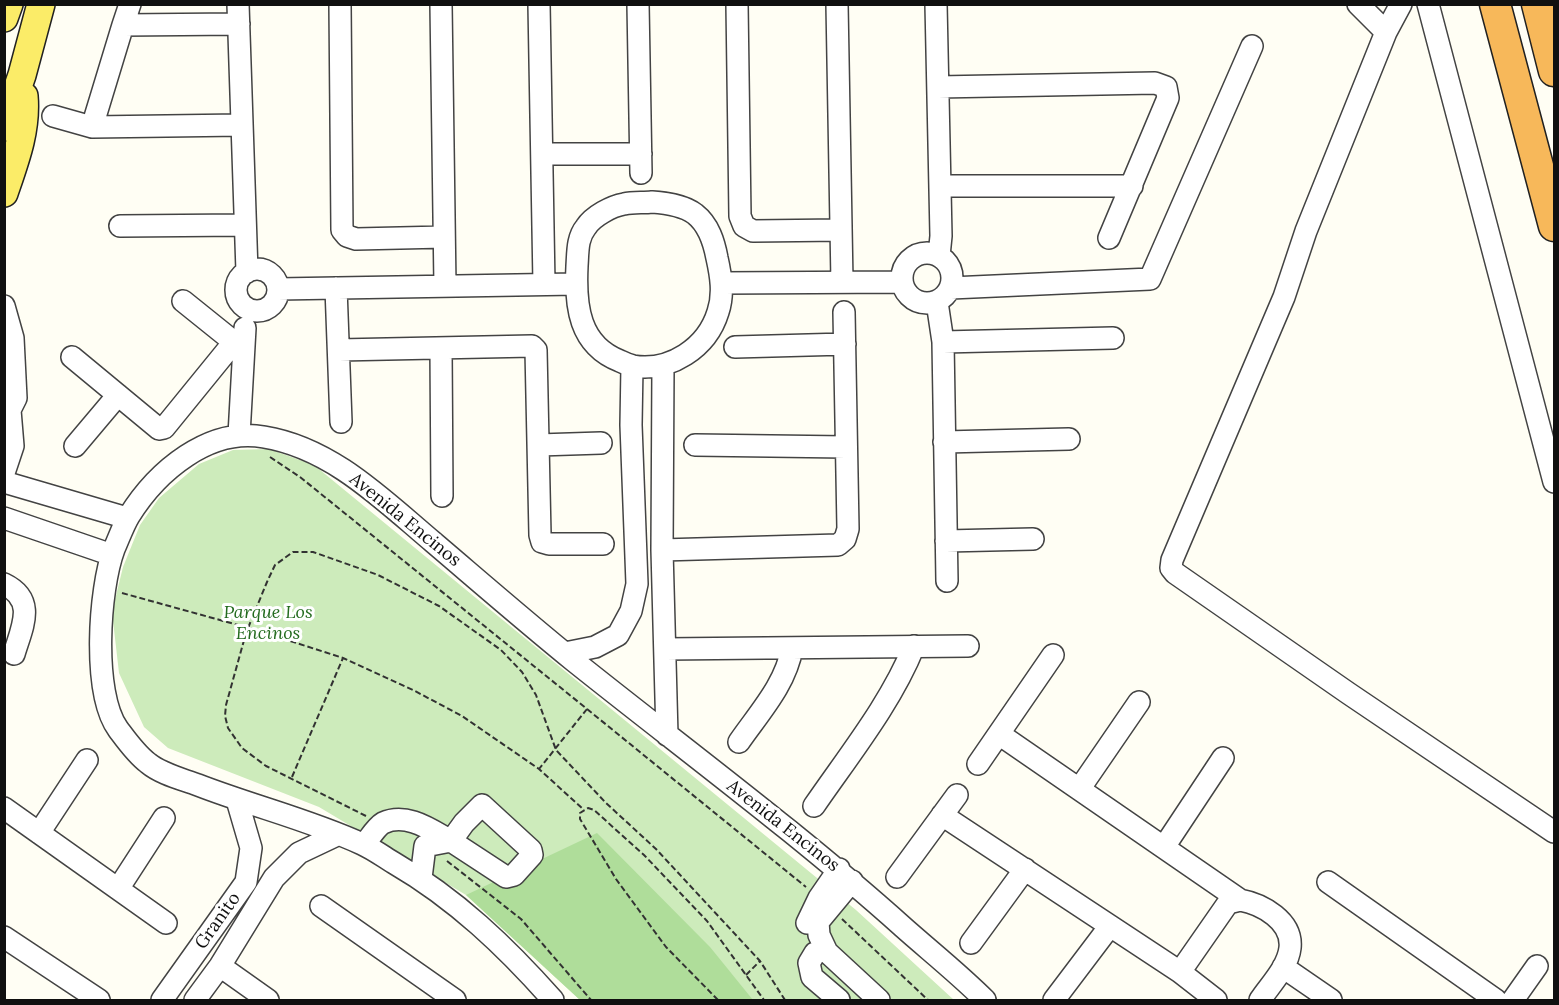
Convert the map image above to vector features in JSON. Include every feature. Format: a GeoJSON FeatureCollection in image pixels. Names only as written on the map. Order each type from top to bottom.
{"type":"FeatureCollection","features":[{"type":"Feature","properties":{"kind":"highway"},"geometry":{"type":"LineString","coordinates":[[1495,4],[1554,226]]}},
{"type":"Feature","properties":{"kind":"highway"},"geometry":{"type":"LineString","coordinates":[[1537,4],[1554,70]]}},
{"type":"Feature","properties":{"kind":"main road"},"geometry":{"type":"LineString","coordinates":[[4,18],[9,4]]}},
{"type":"Feature","properties":{"kind":"main road"},"geometry":{"type":"LineString","coordinates":[[4,128],[22,75],[41,4]]}},
{"type":"Feature","properties":{"kind":"main road"},"geometry":{"type":"LineString","coordinates":[[4,193],[23,135],[26,112],[22,75]]}},
{"type":"Feature","properties":{"kind":"street"},"geometry":{"type":"LineString","coordinates":[[92,127],[130,4]]}},
{"type":"Feature","properties":{"kind":"street"},"geometry":{"type":"LineString","coordinates":[[340,4],[342,230],[347,236],[356,238],[444,237]]}},
{"type":"Feature","properties":{"kind":"street"},"geometry":{"type":"LineString","coordinates":[[441,4],[445,286]]}},
{"type":"Feature","properties":{"kind":"street"},"geometry":{"type":"LineString","coordinates":[[539,4],[544,284]]}},
{"type":"Feature","properties":{"kind":"street"},"geometry":{"type":"LineString","coordinates":[[542,154],[641,163],[638,4]]}},
{"type":"Feature","properties":{"kind":"street"},"geometry":{"type":"LineString","coordinates":[[737,4],[740,216],[744,226],[753,231],[842,230]]}},
{"type":"Feature","properties":{"kind":"street"},"geometry":{"type":"LineString","coordinates":[[837,4],[842,282]]}},
{"type":"Feature","properties":{"kind":"street"},"geometry":{"type":"LineString","coordinates":[[936,4],[941,236],[939,256]]}},
{"type":"Feature","properties":{"kind":"street"},"geometry":{"type":"LineString","coordinates":[[1358,4],[1386,32]]}},
{"type":"Feature","properties":{"kind":"street"},"geometry":{"type":"LineString","coordinates":[[1401,4],[1386,32],[1306,231],[1284,297],[1172,560],[1171,568],[1348,693],[1554,832]]}},
{"type":"Feature","properties":{"kind":"street"},"geometry":{"type":"LineString","coordinates":[[1428,4],[1554,482]]}},
{"type":"Feature","properties":{"kind":"street"},"geometry":{"type":"LineString","coordinates":[[123,25],[238,14],[247,272]]}},
{"type":"Feature","properties":{"kind":"street"},"geometry":{"type":"LineString","coordinates":[[947,581],[943,342],[944,295],[953,276],[948,264],[939,256],[928,253],[918,255],[908,261],[903,271],[902,282],[906,293],[914,300],[926,304],[944,295],[1150,279],[1252,46]]}},
{"type":"Feature","properties":{"kind":"street"},"geometry":{"type":"LineString","coordinates":[[938,87],[1155,82],[1166,87],[1168,98],[1109,238]]}},
{"type":"Feature","properties":{"kind":"street"},"geometry":{"type":"LineString","coordinates":[[53,116],[92,127],[242,125]]}},
{"type":"Feature","properties":{"kind":"street"},"geometry":{"type":"LineString","coordinates":[[940,186],[1132,186]]}},
{"type":"Feature","properties":{"kind":"street"},"geometry":{"type":"LineString","coordinates":[[652,202],[671,204],[696,214],[712,236],[722,283],[718,312],[706,336],[687,355],[663,366],[632,366],[608,356],[589,338],[580,319],[576,284],[578,242],[585,227],[596,217],[623,204],[652,202]]}},
{"type":"Feature","properties":{"kind":"street"},"geometry":{"type":"LineString","coordinates":[[120,226],[244,225]]}},
{"type":"Feature","properties":{"kind":"street"},"geometry":{"type":"LineString","coordinates":[[259,269],[270,273],[278,289],[277,296],[269,308],[255,311],[242,305],[236,294],[238,281],[247,272],[259,269]]}},
{"type":"Feature","properties":{"kind":"street"},"geometry":{"type":"LineString","coordinates":[[722,283],[902,282]]}},
{"type":"Feature","properties":{"kind":"street"},"geometry":{"type":"LineString","coordinates":[[278,289],[576,284]]}},
{"type":"Feature","properties":{"kind":"street"},"geometry":{"type":"LineString","coordinates":[[336,288],[341,422]]}},
{"type":"Feature","properties":{"kind":"street"},"geometry":{"type":"LineString","coordinates":[[183,301],[238,340],[249,435]]}},
{"type":"Feature","properties":{"kind":"street"},"geometry":{"type":"LineString","coordinates":[[4,306],[13,338],[16,398],[7,407],[13,446],[4,473]]}},
{"type":"Feature","properties":{"kind":"street"},"geometry":{"type":"LineString","coordinates":[[72,357],[155,427],[164,428],[238,340],[248,309]]}},
{"type":"Feature","properties":{"kind":"street"},"geometry":{"type":"LineString","coordinates":[[662,550],[838,545],[845,539],[848,529],[844,312]]}},
{"type":"Feature","properties":{"kind":"street"},"geometry":{"type":"LineString","coordinates":[[943,342],[1113,338]]}},
{"type":"Feature","properties":{"kind":"street"},"geometry":{"type":"LineString","coordinates":[[735,347],[845,344]]}},
{"type":"Feature","properties":{"kind":"street"},"geometry":{"type":"LineString","coordinates":[[339,350],[532,346],[536,350],[542,542],[603,544]]}},
{"type":"Feature","properties":{"kind":"street"},"geometry":{"type":"LineString","coordinates":[[441,348],[442,496]]}},
{"type":"Feature","properties":{"kind":"street"},"geometry":{"type":"LineString","coordinates":[[565,653],[595,647],[618,635],[631,611],[638,584],[631,425],[632,366]]}},
{"type":"Feature","properties":{"kind":"street"},"geometry":{"type":"LineString","coordinates":[[663,366],[662,550],[667,735]]}},
{"type":"Feature","properties":{"kind":"street"},"geometry":{"type":"LineString","coordinates":[[75,446],[118,395]]}},
{"type":"Feature","properties":{"kind":"street","name":"Avenida Encinos"},"geometry":{"type":"LineString","coordinates":[[553,1000],[519,962],[471,916],[421,878],[364,845],[151,767],[132,748],[112,722],[103,681],[101,601],[112,555],[128,518],[155,480],[180,460],[208,444],[249,435],[287,442],[305,449],[356,477],[565,653],[845,875],[985,1000]]}},
{"type":"Feature","properties":{"kind":"street"},"geometry":{"type":"LineString","coordinates":[[944,442],[1069,439]]}},
{"type":"Feature","properties":{"kind":"street"},"geometry":{"type":"LineString","coordinates":[[539,445],[601,443]]}},
{"type":"Feature","properties":{"kind":"street"},"geometry":{"type":"LineString","coordinates":[[695,445],[846,447]]}},
{"type":"Feature","properties":{"kind":"street"},"geometry":{"type":"LineString","coordinates":[[4,482],[128,518]]}},
{"type":"Feature","properties":{"kind":"street"},"geometry":{"type":"LineString","coordinates":[[4,518],[112,555]]}},
{"type":"Feature","properties":{"kind":"street"},"geometry":{"type":"LineString","coordinates":[[946,541],[1033,539]]}},
{"type":"Feature","properties":{"kind":"street"},"geometry":{"type":"LineString","coordinates":[[4,584],[11,587],[23,600],[26,615],[14,654]]}},
{"type":"Feature","properties":{"kind":"street"},"geometry":{"type":"LineString","coordinates":[[814,806],[894,688],[914,646]]}},
{"type":"Feature","properties":{"kind":"street"},"geometry":{"type":"LineString","coordinates":[[665,649],[968,646]]}},
{"type":"Feature","properties":{"kind":"street"},"geometry":{"type":"LineString","coordinates":[[739,742],[779,684],[789,666],[792,648]]}},
{"type":"Feature","properties":{"kind":"street"},"geometry":{"type":"LineString","coordinates":[[978,764],[1053,655]]}},
{"type":"Feature","properties":{"kind":"street"},"geometry":{"type":"LineString","coordinates":[[1080,788],[1139,702]]}},
{"type":"Feature","properties":{"kind":"street"},"geometry":{"type":"LineString","coordinates":[[999,734],[1240,900],[1264,908],[1288,930],[1290,948],[1283,967],[1260,1000]]}},
{"type":"Feature","properties":{"kind":"street"},"geometry":{"type":"LineString","coordinates":[[1164,847],[1223,758]]}},
{"type":"Feature","properties":{"kind":"street"},"geometry":{"type":"LineString","coordinates":[[39,832],[87,760]]}},
{"type":"Feature","properties":{"kind":"street"},"geometry":{"type":"LineString","coordinates":[[897,877],[957,795]]}},
{"type":"Feature","properties":{"kind":"street","name":"Granito"},"geometry":{"type":"LineString","coordinates":[[162,1000],[246,882],[251,848],[237,800]]}},
{"type":"Feature","properties":{"kind":"street"},"geometry":{"type":"LineString","coordinates":[[4,808],[166,923]]}},
{"type":"Feature","properties":{"kind":"street"},"geometry":{"type":"LineString","coordinates":[[942,815],[1180,972],[1203,997]]}},
{"type":"Feature","properties":{"kind":"street"},"geometry":{"type":"LineString","coordinates":[[118,889],[164,818]]}},
{"type":"Feature","properties":{"kind":"street"},"geometry":{"type":"LineString","coordinates":[[364,845],[382,824],[404,819],[424,826],[451,841],[425,846],[421,878]]}},
{"type":"Feature","properties":{"kind":"street","name":"Granito"},"geometry":{"type":"LineString","coordinates":[[195,1000],[220,966],[273,878],[299,853],[337,835]]}},
{"type":"Feature","properties":{"kind":"street"},"geometry":{"type":"LineString","coordinates":[[971,943],[1025,870]]}},
{"type":"Feature","properties":{"kind":"street"},"geometry":{"type":"LineString","coordinates":[[845,875],[825,903],[818,922],[821,952],[879,1000]]}},
{"type":"Feature","properties":{"kind":"street"},"geometry":{"type":"LineString","coordinates":[[1328,882],[1496,1000]]}},
{"type":"Feature","properties":{"kind":"street"},"geometry":{"type":"LineString","coordinates":[[1180,972],[1228,903],[1240,900]]}},
{"type":"Feature","properties":{"kind":"street"},"geometry":{"type":"LineString","coordinates":[[321,906],[455,1000]]}},
{"type":"Feature","properties":{"kind":"street"},"geometry":{"type":"LineString","coordinates":[[1054,1000],[1110,926]]}},
{"type":"Feature","properties":{"kind":"street"},"geometry":{"type":"LineString","coordinates":[[4,937],[99,1000]]}},
{"type":"Feature","properties":{"kind":"street"},"geometry":{"type":"LineString","coordinates":[[821,952],[809,963],[812,977],[839,1000]]}},
{"type":"Feature","properties":{"kind":"street"},"geometry":{"type":"LineString","coordinates":[[220,966],[268,1000]]}},
{"type":"Feature","properties":{"kind":"street"},"geometry":{"type":"LineString","coordinates":[[1513,1000],[1537,966]]}},
{"type":"Feature","properties":{"kind":"street"},"geometry":{"type":"LineString","coordinates":[[1283,967],[1330,1000]]}},
{"type":"Feature","properties":{"kind":"path"},"geometry":{"type":"LineString","coordinates":[[249,435],[276,462],[300,477],[825,903],[928,1000]]}},
{"type":"Feature","properties":{"kind":"path"},"geometry":{"type":"LineString","coordinates":[[382,824],[266,766],[242,748],[228,728],[225,716],[246,633],[275,565],[293,552],[313,552],[378,575],[439,606],[501,650],[522,672],[536,694],[556,750],[606,803],[656,849],[760,962],[785,1000]]}},
{"type":"Feature","properties":{"kind":"path"},"geometry":{"type":"LineString","coordinates":[[104,588],[256,630],[343,658],[413,690],[462,716],[539,769],[584,810]]}},
{"type":"Feature","properties":{"kind":"path"},"geometry":{"type":"LineString","coordinates":[[292,778],[343,658]]}},
{"type":"Feature","properties":{"kind":"path"},"geometry":{"type":"LineString","coordinates":[[539,769],[587,709]]}},
{"type":"Feature","properties":{"kind":"path"},"geometry":{"type":"LineString","coordinates":[[718,1000],[666,947],[616,879],[580,819],[580,813],[584,810],[588,808],[594,810],[644,855],[707,921],[764,1000]]}},
{"type":"Feature","properties":{"kind":"path"},"geometry":{"type":"LineString","coordinates":[[425,846],[521,919],[591,1000]]}},
{"type":"Feature","properties":{"kind":"path"},"geometry":{"type":"LineString","coordinates":[[746,975],[760,962]]}},
{"type":"Feature","properties":{"kind":"green space","name":"Parque Los Encinos"},"geometry":{"type":"Polygon","coordinates":[[[269,449],[314,465],[856,910],[954,1000],[580,1000],[466,895],[319,807],[168,748],[144,727],[119,673],[112,612],[123,567],[140,525],[159,498],[199,464],[233,450],[269,449]]]}},
{"type":"Feature","properties":{"kind":"green space"},"geometry":{"type":"Polygon","coordinates":[[[597,833],[710,947],[753,1000],[580,1000],[466,895],[597,833]]]}}]}
